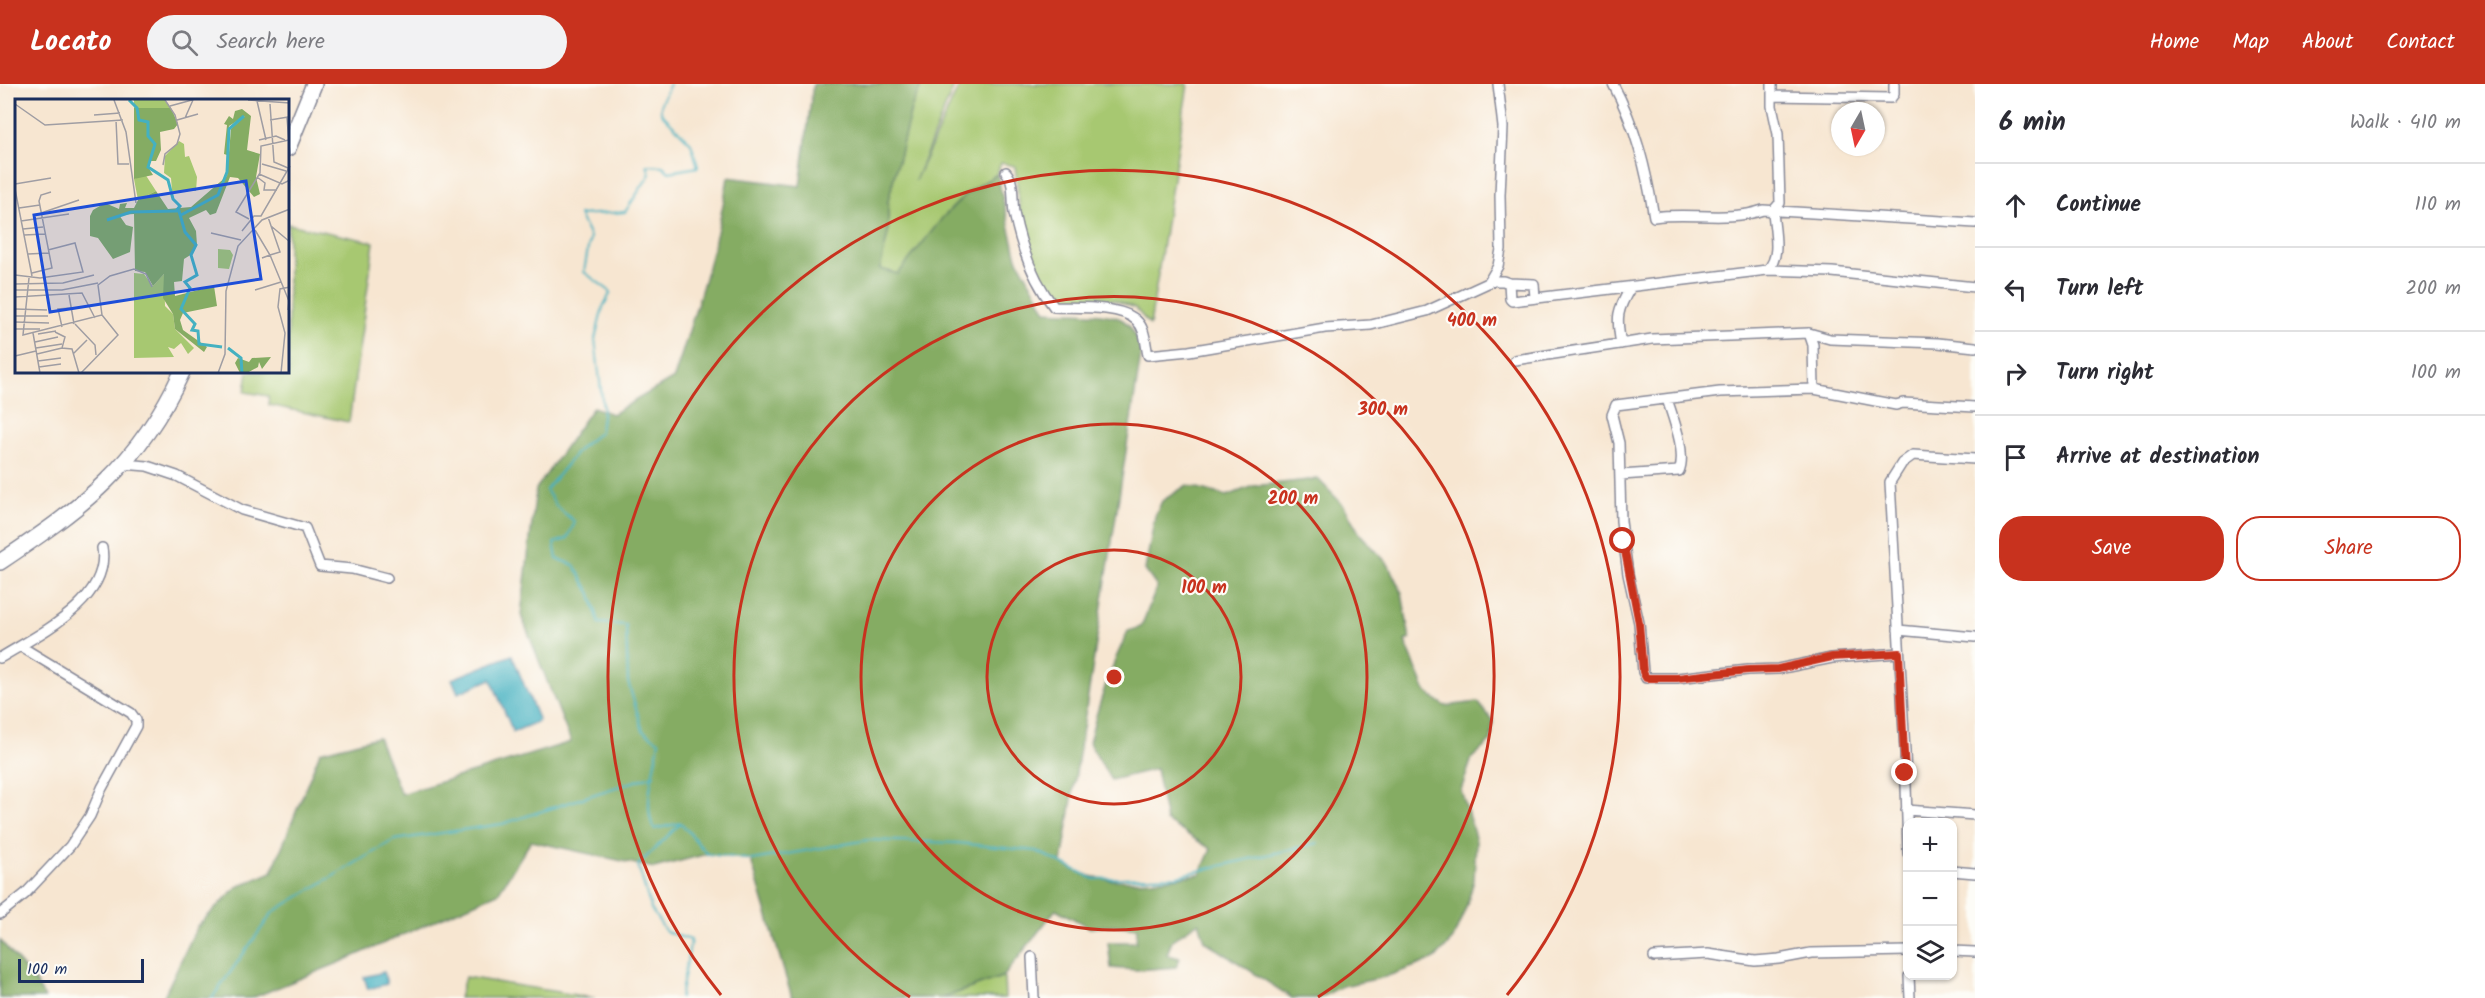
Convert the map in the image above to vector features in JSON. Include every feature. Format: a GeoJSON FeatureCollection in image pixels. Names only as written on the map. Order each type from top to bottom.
{"type":"FeatureCollection","features":[{"type":"Feature","properties":{"kind":"main road"},"geometry":{"type":"LineString","coordinates":[[290,143],[314,84]]}},
{"type":"Feature","properties":{"kind":"main road"},"geometry":{"type":"LineString","coordinates":[[0,562],[80,506],[123,465],[159,416],[181,374]]}},
{"type":"Feature","properties":{"kind":"street"},"geometry":{"type":"LineString","coordinates":[[1489,281],[1498,266],[1501,249],[1500,195],[1503,127],[1498,84]]}},
{"type":"Feature","properties":{"kind":"street"},"geometry":{"type":"LineString","coordinates":[[1613,84],[1629,116],[1641,150],[1654,217],[1673,214],[1739,216],[1776,207],[1786,212],[1975,223]]}},
{"type":"Feature","properties":{"kind":"street"},"geometry":{"type":"LineString","coordinates":[[1767,270],[1773,264],[1776,255],[1778,134],[1772,84]]}},
{"type":"Feature","properties":{"kind":"street"},"geometry":{"type":"LineString","coordinates":[[1772,96],[1891,98],[1894,94],[1894,84]]}},
{"type":"Feature","properties":{"kind":"street"},"geometry":{"type":"LineString","coordinates":[[1006,172],[1010,177],[1014,212],[1028,261],[1043,292],[1054,307],[1112,310],[1124,313],[1137,320],[1145,334],[1148,355],[1325,328],[1388,322],[1427,311],[1489,281],[1534,284],[1535,298]]}},
{"type":"Feature","properties":{"kind":"street"},"geometry":{"type":"LineString","coordinates":[[1509,284],[1512,301],[1767,270],[1832,272],[1975,287]]}},
{"type":"Feature","properties":{"kind":"street"},"geometry":{"type":"LineString","coordinates":[[1621,344],[1618,308],[1631,287]]}},
{"type":"Feature","properties":{"kind":"street"},"geometry":{"type":"LineString","coordinates":[[1809,333],[1813,345],[1814,389]]}},
{"type":"Feature","properties":{"kind":"street"},"geometry":{"type":"LineString","coordinates":[[1515,360],[1652,339],[1695,337],[1705,339],[1809,333],[1830,339],[1938,343],[1975,347]]}},
{"type":"Feature","properties":{"kind":"street"},"geometry":{"type":"LineString","coordinates":[[1899,653],[1832,657],[1778,669],[1677,678],[1646,678],[1643,672],[1639,623],[1623,541],[1619,443],[1612,415],[1616,405],[1720,392],[1814,389],[1896,405],[1903,403],[1975,407]]}},
{"type":"Feature","properties":{"kind":"street"},"geometry":{"type":"LineString","coordinates":[[1621,476],[1678,471],[1682,465],[1677,432],[1667,399]]}},
{"type":"Feature","properties":{"kind":"street"},"geometry":{"type":"LineString","coordinates":[[1906,818],[1890,482],[1902,463],[1913,455],[1975,459]]}},
{"type":"Feature","properties":{"kind":"street"},"geometry":{"type":"LineString","coordinates":[[123,465],[147,466],[177,476],[242,510],[305,528],[320,566],[387,578]]}},
{"type":"Feature","properties":{"kind":"street"},"geometry":{"type":"LineString","coordinates":[[0,658],[64,619],[84,600],[97,582],[103,567],[102,548]]}},
{"type":"Feature","properties":{"kind":"street"},"geometry":{"type":"LineString","coordinates":[[1898,630],[1975,637]]}},
{"type":"Feature","properties":{"kind":"street"},"geometry":{"type":"LineString","coordinates":[[0,914],[25,894],[70,846],[90,816],[102,788],[136,726],[136,720],[131,713],[20,646]]}},
{"type":"Feature","properties":{"kind":"street"},"geometry":{"type":"LineString","coordinates":[[1906,810],[1975,815]]}},
{"type":"Feature","properties":{"kind":"street"},"geometry":{"type":"LineString","coordinates":[[1957,871],[1975,873]]}},
{"type":"Feature","properties":{"kind":"street"},"geometry":{"type":"LineString","coordinates":[[1654,957],[1689,953],[1731,956],[1755,961],[1779,960],[1811,952],[1903,951]]}},
{"type":"Feature","properties":{"kind":"street"},"geometry":{"type":"LineString","coordinates":[[1957,951],[1975,951]]}},
{"type":"Feature","properties":{"kind":"street"},"geometry":{"type":"LineString","coordinates":[[1032,957],[1034,998]]}},
{"type":"Feature","properties":{"kind":"street"},"geometry":{"type":"LineString","coordinates":[[1909,980],[1910,998]]}},
{"type":"Feature","properties":{"kind":"green space"},"geometry":{"type":"Polygon","coordinates":[[[813,84],[922,84],[911,109],[888,201],[888,233],[880,269],[898,274],[943,217],[966,194],[997,174],[1017,258],[1046,311],[1114,316],[1125,322],[1135,335],[1141,355],[1062,863],[1093,877],[1111,880],[1166,879],[1200,874],[1211,849],[1166,821],[1156,769],[1111,780],[1089,743],[1105,686],[1128,631],[1141,627],[1157,587],[1145,570],[1155,516],[1162,501],[1187,485],[1227,496],[1253,486],[1318,479],[1344,506],[1360,534],[1388,564],[1402,593],[1410,639],[1405,641],[1426,692],[1445,706],[1478,702],[1493,721],[1491,741],[1472,758],[1461,790],[1476,841],[1474,880],[1453,939],[1435,959],[1385,977],[1343,986],[1319,998],[1292,998],[1205,941],[1199,922],[1172,940],[1167,955],[1180,958],[1176,967],[1137,970],[1111,968],[1108,942],[1136,942],[1137,928],[1113,925],[1090,928],[1056,909],[1004,976],[943,998],[792,998],[751,860],[707,854],[654,868],[531,841],[498,893],[341,962],[252,998],[163,998],[197,927],[237,887],[272,872],[320,752],[378,737],[401,794],[571,742],[521,615],[536,489],[593,407],[612,414],[674,378],[712,254],[728,177],[800,186],[813,84]]]}},
{"type":"Feature","properties":{"kind":"green space"},"geometry":{"type":"Polygon","coordinates":[[[922,84],[955,84],[915,181],[960,84],[1188,84],[1150,325],[1135,308],[1114,300],[1060,299],[1048,290],[1034,265],[1020,211],[1015,166],[1001,163],[997,174],[966,194],[898,274],[880,269],[888,233],[888,201],[911,109],[922,84]]]}},
{"type":"Feature","properties":{"kind":"green space"},"geometry":{"type":"Polygon","coordinates":[[[290,224],[374,242],[349,422],[269,405],[268,396],[245,392],[248,374],[290,374],[290,224]]]}},
{"type":"Feature","properties":{"kind":"green space"},"geometry":{"type":"Polygon","coordinates":[[[0,940],[34,980],[45,998],[0,998],[0,940]]]}},
{"type":"Feature","properties":{"kind":"green space"},"geometry":{"type":"Polygon","coordinates":[[[1004,976],[1005,998],[943,998],[948,996],[1004,976]]]}},
{"type":"Feature","properties":{"kind":"green space"},"geometry":{"type":"Polygon","coordinates":[[[465,977],[595,998],[459,998],[465,977]]]}},
{"type":"Feature","properties":{"kind":"water"},"geometry":{"type":"Polygon","coordinates":[[[512,655],[539,721],[513,732],[491,679],[458,693],[452,679],[512,655]]]}},
{"type":"Feature","properties":{"kind":"water"},"geometry":{"type":"Polygon","coordinates":[[[384,972],[387,984],[368,989],[364,977],[384,972]]]}},
{"type":"Feature","properties":{"kind":"waterway"},"geometry":{"type":"LineString","coordinates":[[670,84],[661,103],[661,113],[691,143],[698,167],[669,172],[663,166],[647,165],[650,174],[625,212],[579,215],[590,237],[584,272],[611,292],[603,307],[595,339],[603,407],[600,432],[580,448],[546,490],[557,507],[575,522],[567,539],[554,543],[557,559],[574,565],[591,594],[599,623],[626,625],[628,682],[643,731],[659,741],[649,797],[649,809],[654,829],[681,823],[638,865],[651,909],[666,932],[691,940],[680,998]]}},
{"type":"Feature","properties":{"kind":"waterway"},"geometry":{"type":"LineString","coordinates":[[212,998],[273,912],[394,840],[502,824],[654,775]]}},
{"type":"Feature","properties":{"kind":"waterway"},"geometry":{"type":"LineString","coordinates":[[682,824],[707,854],[752,860],[868,840],[958,843],[1036,851],[1094,879],[1177,876],[1318,843]]}},
{"type":"Feature","properties":{"kind":"route"},"geometry":{"type":"LineString","coordinates":[[1623,541],[1639,623],[1643,672],[1646,678],[1677,678],[1778,669],[1805,661],[1832,657],[1899,653],[1905,773]]}}]}
